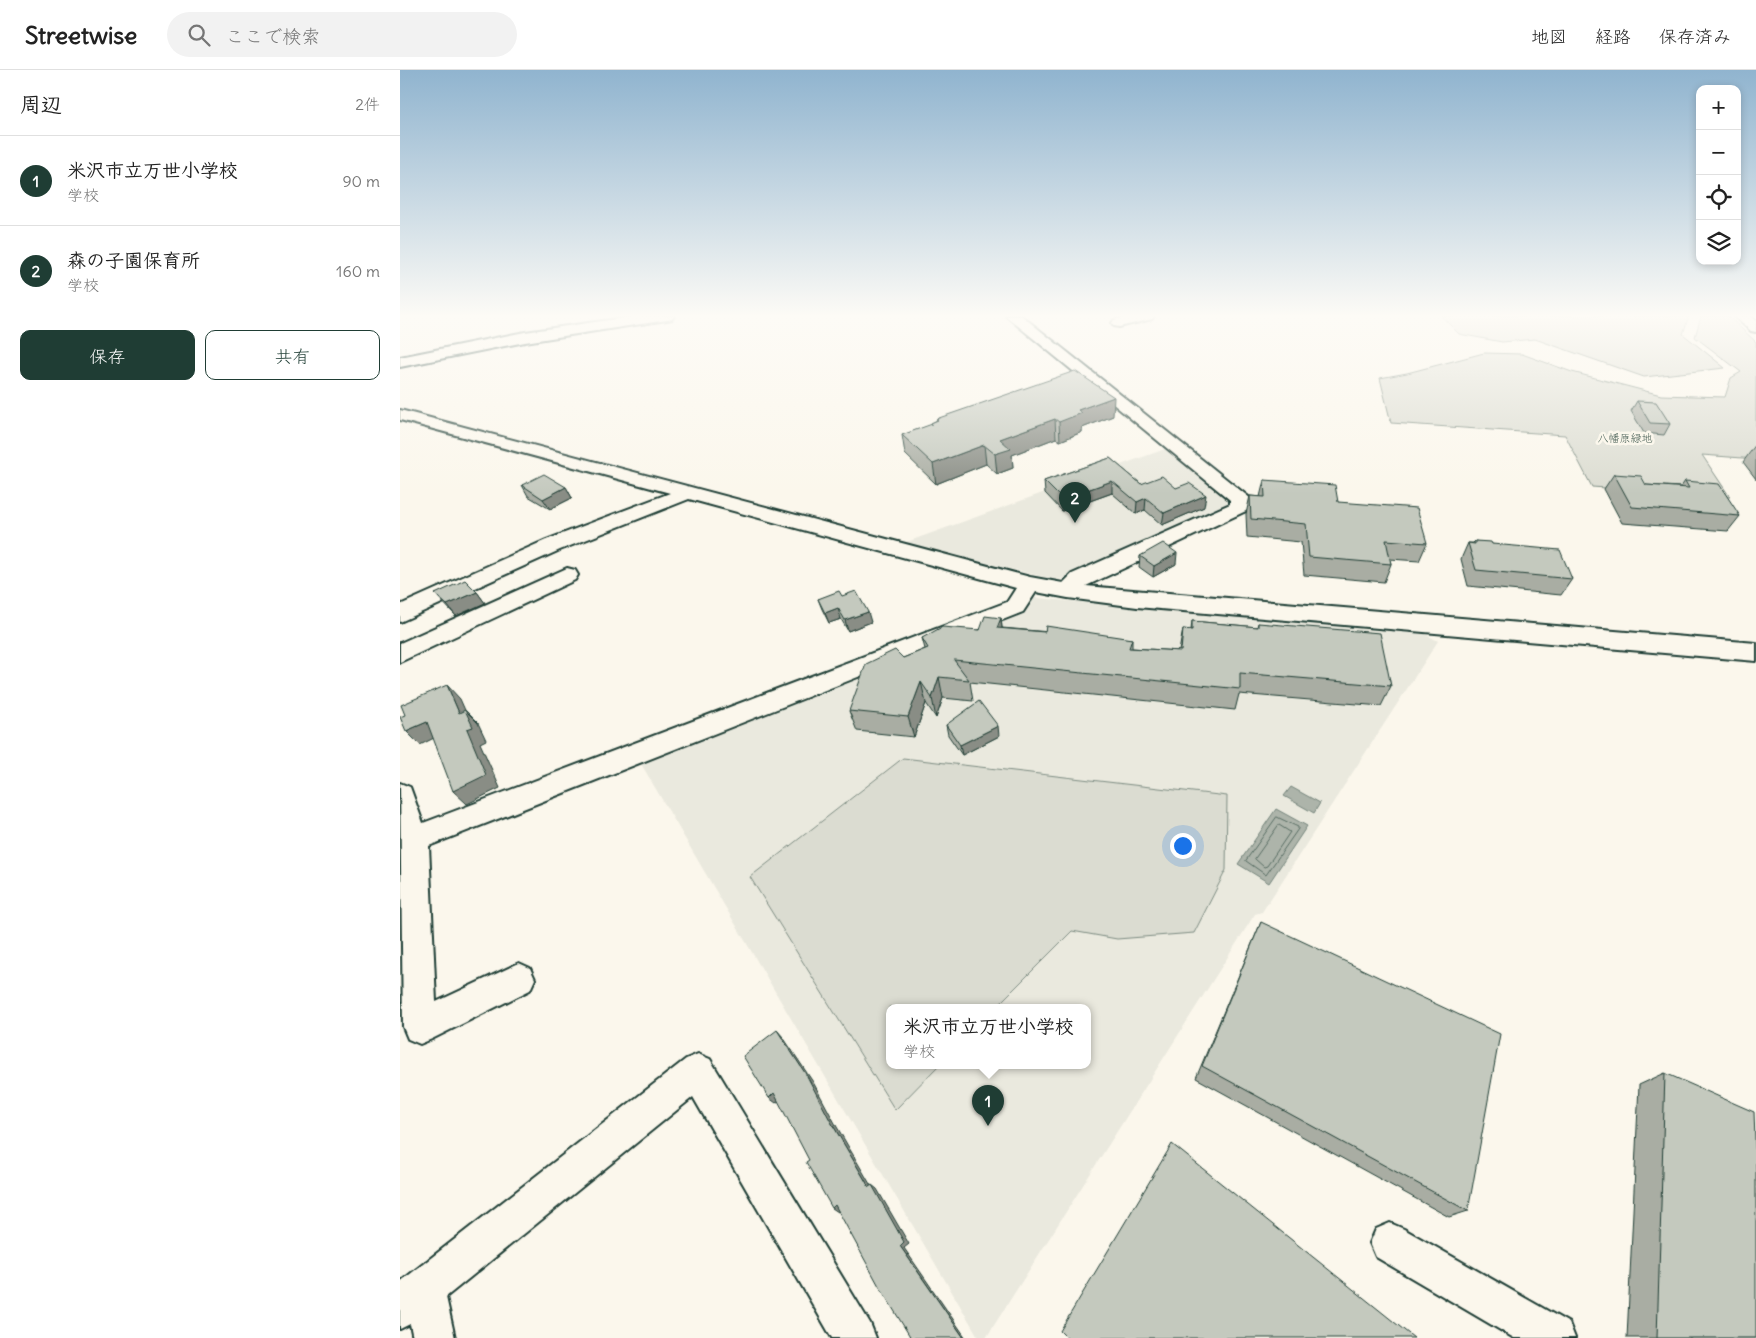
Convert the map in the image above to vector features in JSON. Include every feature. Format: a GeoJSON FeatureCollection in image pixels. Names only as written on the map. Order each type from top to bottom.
{"type":"FeatureCollection","features":[{"type":"Feature","properties":{"kind":"street"},"geometry":{"type":"LineString","coordinates":[[1068,591],[1080,578],[1239,508],[1240,498],[1087,375]]}},
{"type":"Feature","properties":{"kind":"street"},"geometry":{"type":"LineString","coordinates":[[400,415],[1030,584],[1068,591],[1137,599],[1756,652]]}},
{"type":"Feature","properties":{"kind":"street"},"geometry":{"type":"LineString","coordinates":[[400,614],[553,545],[674,499],[687,492]]}},
{"type":"Feature","properties":{"kind":"street"},"geometry":{"type":"LineString","coordinates":[[400,653],[567,575]]}},
{"type":"Feature","properties":{"kind":"street"},"geometry":{"type":"LineString","coordinates":[[407,842],[1015,607],[1030,584]]}},
{"type":"Feature","properties":{"kind":"street"},"geometry":{"type":"LineString","coordinates":[[400,795],[407,842],[420,1027],[519,979]]}},
{"type":"Feature","properties":{"kind":"street"},"geometry":{"type":"LineString","coordinates":[[434,1338],[412,1299],[698,1071],[855,1338]]}},
{"type":"Feature","properties":{"kind":"street"},"geometry":{"type":"LineString","coordinates":[[1390,1243],[1554,1338]]}},
{"type":"Feature","properties":{"kind":"shaded area"},"geometry":{"type":"Polygon","coordinates":[[[1168,448],[1234,500],[1234,504],[1075,577],[1055,580],[904,543],[1168,448]]]}},
{"type":"Feature","properties":{"kind":"shaded area"},"geometry":{"type":"Polygon","coordinates":[[[1026,597],[1425,634],[1438,641],[1262,912],[1255,914],[986,1338],[979,1338],[640,762],[1026,597]]]}},
{"type":"Feature","properties":{"kind":"green space","name":"八幡原緑地"},"geometry":{"type":"Polygon","coordinates":[[[1395,375],[1584,375],[1661,395],[1725,397],[1731,378],[1736,375],[1756,375],[1756,459],[1702,455],[1730,497],[1592,487],[1565,435],[1391,423],[1380,378],[1395,375]]]}},
{"type":"Feature","properties":{"kind":"green space"},"geometry":{"type":"Polygon","coordinates":[[[1639,375],[1660,375],[1644,377],[1639,375]]]}},
{"type":"Feature","properties":{"kind":"green space"},"geometry":{"type":"Polygon","coordinates":[[[903,758],[1227,796],[1226,870],[1194,933],[1117,939],[1072,931],[999,1004],[886,1004],[886,1069],[935,1069],[895,1110],[750,877],[903,758]]]}},
{"type":"Feature","properties":{"kind":"water"},"geometry":{"type":"Polygon","coordinates":[[[1291,787],[1320,803],[1314,813],[1284,796],[1291,787]]]}},
{"type":"Feature","properties":{"kind":"water"},"geometry":{"type":"Polygon","coordinates":[[[1276,809],[1307,826],[1269,883],[1238,864],[1276,809]]]}},
{"type":"Feature","properties":{"kind":"building"},"geometry":{"type":"Polygon","coordinates":[[[1063,375],[1081,375],[1114,397],[1078,410],[1082,413],[1059,422],[1055,419],[1000,439],[1011,449],[995,454],[984,445],[933,464],[902,435],[932,424],[938,420],[936,419],[1063,375]]]}},
{"type":"Feature","properties":{"kind":"building"},"geometry":{"type":"Polygon","coordinates":[[[1637,401],[1656,402],[1670,424],[1650,423],[1637,401]]]}},
{"type":"Feature","properties":{"kind":"building"},"geometry":{"type":"Polygon","coordinates":[[[1110,458],[1141,484],[1162,476],[1176,488],[1189,483],[1206,495],[1164,513],[1146,498],[1137,502],[1112,481],[1062,499],[1044,481],[1110,458]]]}},
{"type":"Feature","properties":{"kind":"building"},"geometry":{"type":"Polygon","coordinates":[[[544,474],[566,487],[543,499],[522,485],[544,474]]]}},
{"type":"Feature","properties":{"kind":"building"},"geometry":{"type":"Polygon","coordinates":[[[1614,474],[1641,476],[1646,485],[1689,488],[1685,481],[1719,484],[1740,516],[1632,507],[1614,474]]]}},
{"type":"Feature","properties":{"kind":"building"},"geometry":{"type":"Polygon","coordinates":[[[1264,480],[1335,485],[1338,502],[1417,508],[1427,543],[1386,540],[1391,564],[1309,557],[1306,524],[1251,519],[1250,496],[1265,497],[1264,480]]]}},
{"type":"Feature","properties":{"kind":"building"},"geometry":{"type":"Polygon","coordinates":[[[1475,541],[1560,550],[1572,579],[1476,570],[1468,543],[1475,544],[1475,541]]]}},
{"type":"Feature","properties":{"kind":"building"},"geometry":{"type":"Polygon","coordinates":[[[1163,543],[1177,553],[1154,566],[1140,556],[1163,543]]]}},
{"type":"Feature","properties":{"kind":"building"},"geometry":{"type":"Polygon","coordinates":[[[465,580],[477,592],[447,605],[435,594],[465,580]]]}},
{"type":"Feature","properties":{"kind":"building"},"geometry":{"type":"Polygon","coordinates":[[[839,591],[842,596],[856,591],[868,612],[845,620],[838,608],[825,613],[818,599],[839,591]]]}},
{"type":"Feature","properties":{"kind":"building"},"geometry":{"type":"Polygon","coordinates":[[[985,616],[1001,618],[997,628],[1045,632],[1046,626],[1132,639],[1129,648],[1181,651],[1183,629],[1192,630],[1192,621],[1258,627],[1258,623],[1380,633],[1391,686],[1240,673],[1240,689],[954,660],[969,680],[939,677],[932,698],[921,682],[908,717],[849,711],[866,664],[895,650],[903,658],[928,648],[922,638],[942,627],[980,630],[985,616]]]}},
{"type":"Feature","properties":{"kind":"building"},"geometry":{"type":"Polygon","coordinates":[[[447,685],[459,713],[465,710],[473,727],[467,729],[486,775],[453,791],[427,722],[406,731],[400,717],[405,715],[401,705],[447,685]]]}},
{"type":"Feature","properties":{"kind":"building"},"geometry":{"type":"Polygon","coordinates":[[[979,701],[998,726],[960,745],[946,725],[979,701]]]}},
{"type":"Feature","properties":{"kind":"building"},"geometry":{"type":"Polygon","coordinates":[[[1261,922],[1500,1034],[1468,1211],[1202,1066],[1261,922]]]}},
{"type":"Feature","properties":{"kind":"building"},"geometry":{"type":"Polygon","coordinates":[[[777,1030],[807,1076],[869,1187],[872,1185],[904,1242],[900,1246],[964,1338],[911,1338],[879,1286],[835,1205],[832,1208],[806,1162],[809,1160],[774,1093],[769,1098],[743,1056],[777,1030]]]}},
{"type":"Feature","properties":{"kind":"building"},"geometry":{"type":"Polygon","coordinates":[[[1665,1073],[1754,1112],[1756,1338],[1657,1338],[1665,1073]]]}},
{"type":"Feature","properties":{"kind":"building"},"geometry":{"type":"Polygon","coordinates":[[[1172,1144],[1414,1338],[1067,1338],[1060,1331],[1172,1144]]]}},
{"type":"Feature","properties":{"kind":"place","name":"森の子園保育所"},"geometry":{"type":"Point","coordinates":[1075,523]}},
{"type":"Feature","properties":{"kind":"place","name":"米沢市立万世小学校"},"geometry":{"type":"Point","coordinates":[988,1126]}}]}
